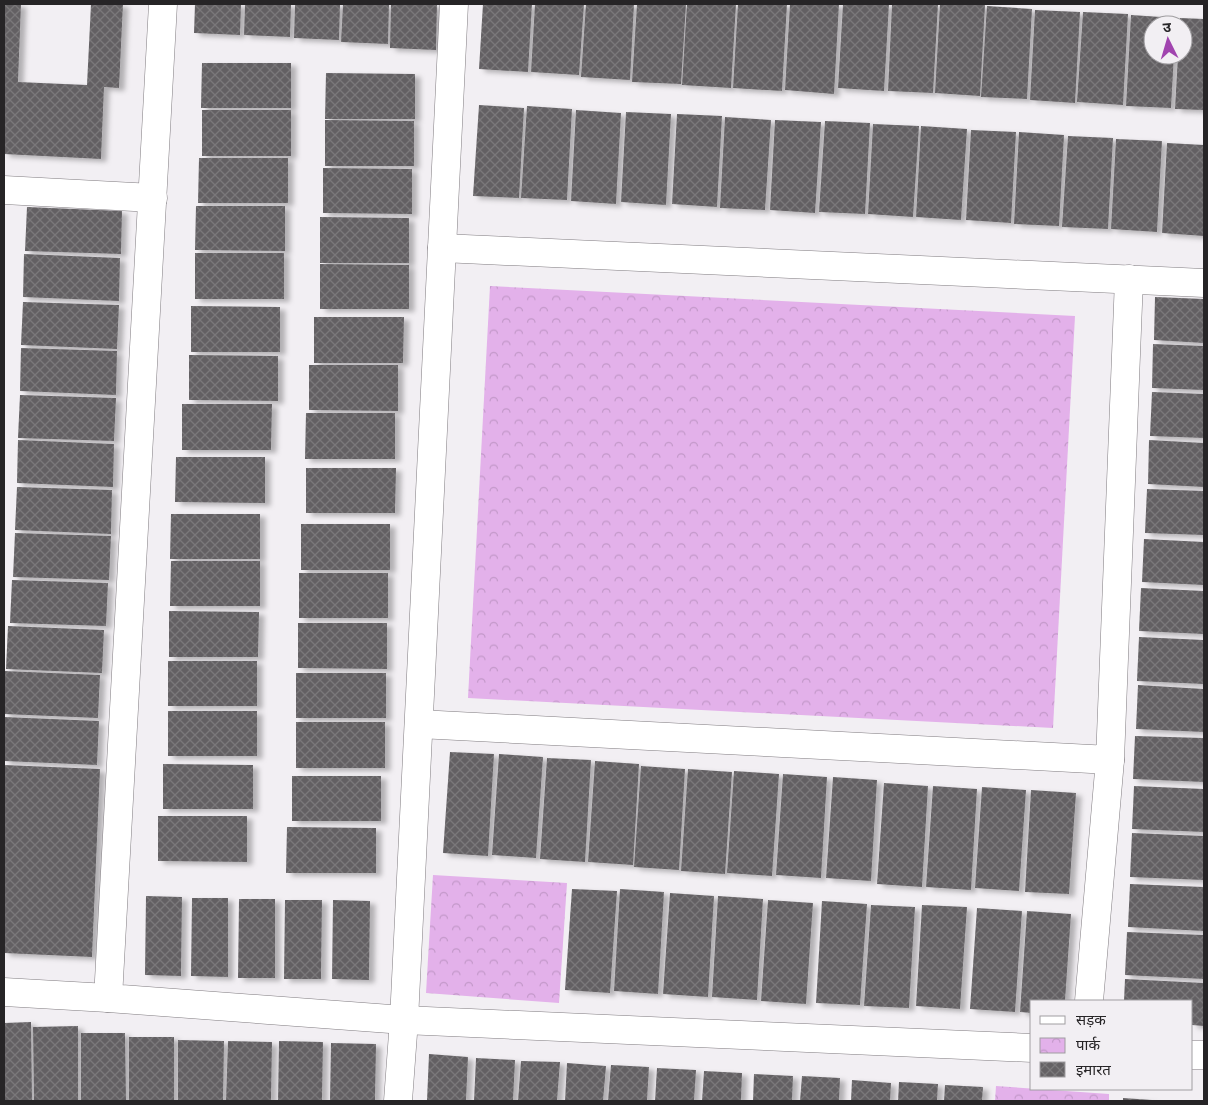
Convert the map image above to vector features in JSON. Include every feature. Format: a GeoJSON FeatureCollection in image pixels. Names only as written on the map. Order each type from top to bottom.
{"type":"FeatureCollection","features":[{"type":"Feature","properties":{"kind":"street"},"geometry":{"type":"LineString","coordinates":[[108,998],[163,4]]}},
{"type":"Feature","properties":{"kind":"street"},"geometry":{"type":"LineString","coordinates":[[398,1101],[404,1020],[454,4]]}},
{"type":"Feature","properties":{"kind":"street"},"geometry":{"type":"LineString","coordinates":[[4,190],[153,198]]}},
{"type":"Feature","properties":{"kind":"street"},"geometry":{"type":"LineString","coordinates":[[442,248],[1204,283]]}},
{"type":"Feature","properties":{"kind":"street"},"geometry":{"type":"LineString","coordinates":[[1089,1000],[1110,760],[1129,279]]}},
{"type":"Feature","properties":{"kind":"street"},"geometry":{"type":"LineString","coordinates":[[419,724],[1110,760]]}},
{"type":"Feature","properties":{"kind":"street"},"geometry":{"type":"LineString","coordinates":[[4,992],[404,1020],[1030,1048]]}},
{"type":"Feature","properties":{"kind":"green space"},"geometry":{"type":"Polygon","coordinates":[[[490,286],[1075,316],[1053,728],[468,698],[490,286]]]}},
{"type":"Feature","properties":{"kind":"green space"},"geometry":{"type":"Polygon","coordinates":[[[433,875],[567,883],[559,1003],[426,993],[433,875]]]}},
{"type":"Feature","properties":{"kind":"green space"},"geometry":{"type":"Polygon","coordinates":[[[996,1086],[1030,1088],[1030,1090],[1109,1094],[1109,1101],[995,1101],[996,1086]]]}},
{"type":"Feature","properties":{"kind":"building"},"geometry":{"type":"Polygon","coordinates":[[[4,4],[21,4],[18,82],[87,85],[91,4],[123,4],[119,88],[104,87],[101,159],[4,154],[4,4]]]}},
{"type":"Feature","properties":{"kind":"building"},"geometry":{"type":"Polygon","coordinates":[[[195,4],[241,4],[240,35],[194,33],[195,4]]]}},
{"type":"Feature","properties":{"kind":"building"},"geometry":{"type":"Polygon","coordinates":[[[245,4],[291,4],[290,37],[244,35],[245,4]]]}},
{"type":"Feature","properties":{"kind":"building"},"geometry":{"type":"Polygon","coordinates":[[[295,4],[340,4],[339,40],[294,38],[295,4]]]}},
{"type":"Feature","properties":{"kind":"building"},"geometry":{"type":"Polygon","coordinates":[[[343,4],[389,4],[388,44],[341,42],[343,4]]]}},
{"type":"Feature","properties":{"kind":"building"},"geometry":{"type":"Polygon","coordinates":[[[391,4],[437,4],[436,50],[390,48],[391,4]]]}},
{"type":"Feature","properties":{"kind":"building"},"geometry":{"type":"Polygon","coordinates":[[[483,4],[532,4],[528,72],[479,69],[483,4]]]}},
{"type":"Feature","properties":{"kind":"building"},"geometry":{"type":"Polygon","coordinates":[[[535,4],[584,4],[579,75],[531,72],[535,4]]]}},
{"type":"Feature","properties":{"kind":"building"},"geometry":{"type":"Polygon","coordinates":[[[586,4],[634,4],[630,80],[581,77],[586,4]]]}},
{"type":"Feature","properties":{"kind":"building"},"geometry":{"type":"Polygon","coordinates":[[[637,4],[686,4],[681,84],[632,82],[637,4]]]}},
{"type":"Feature","properties":{"kind":"building"},"geometry":{"type":"Polygon","coordinates":[[[687,4],[736,4],[731,88],[682,85],[687,4]]]}},
{"type":"Feature","properties":{"kind":"building"},"geometry":{"type":"Polygon","coordinates":[[[738,4],[787,4],[782,91],[733,88],[738,4]]]}},
{"type":"Feature","properties":{"kind":"building"},"geometry":{"type":"Polygon","coordinates":[[[790,4],[839,4],[834,94],[785,90],[790,4]]]}},
{"type":"Feature","properties":{"kind":"building"},"geometry":{"type":"Polygon","coordinates":[[[843,4],[889,4],[884,91],[838,88],[843,4]]]}},
{"type":"Feature","properties":{"kind":"building"},"geometry":{"type":"Polygon","coordinates":[[[892,4],[938,4],[933,93],[888,91],[892,4]]]}},
{"type":"Feature","properties":{"kind":"building"},"geometry":{"type":"Polygon","coordinates":[[[940,4],[985,5],[980,96],[935,93],[940,4]]]}},
{"type":"Feature","properties":{"kind":"building"},"geometry":{"type":"Polygon","coordinates":[[[987,6],[1032,9],[1027,99],[981,97],[987,6]]]}},
{"type":"Feature","properties":{"kind":"building"},"geometry":{"type":"Polygon","coordinates":[[[1035,10],[1080,12],[1075,103],[1030,100],[1035,10]]]}},
{"type":"Feature","properties":{"kind":"building"},"geometry":{"type":"Polygon","coordinates":[[[1083,12],[1128,14],[1123,105],[1077,102],[1083,12]]]}},
{"type":"Feature","properties":{"kind":"building"},"geometry":{"type":"Polygon","coordinates":[[[1131,15],[1143,16],[1143,65],[1173,65],[1171,108],[1126,106],[1131,15]]]}},
{"type":"Feature","properties":{"kind":"building"},"geometry":{"type":"Polygon","coordinates":[[[1193,19],[1204,19],[1204,110],[1175,109],[1177,65],[1193,65],[1193,19]]]}},
{"type":"Feature","properties":{"kind":"building"},"geometry":{"type":"Polygon","coordinates":[[[202,63],[291,63],[291,108],[201,108],[202,63]]]}},
{"type":"Feature","properties":{"kind":"building"},"geometry":{"type":"Polygon","coordinates":[[[326,73],[415,74],[415,119],[325,119],[326,73]]]}},
{"type":"Feature","properties":{"kind":"building"},"geometry":{"type":"Polygon","coordinates":[[[479,105],[524,108],[519,198],[473,196],[479,105]]]}},
{"type":"Feature","properties":{"kind":"building"},"geometry":{"type":"Polygon","coordinates":[[[527,106],[572,109],[567,200],[521,198],[527,106]]]}},
{"type":"Feature","properties":{"kind":"building"},"geometry":{"type":"Polygon","coordinates":[[[202,110],[291,110],[291,156],[202,156],[202,110]]]}},
{"type":"Feature","properties":{"kind":"building"},"geometry":{"type":"Polygon","coordinates":[[[576,110],[621,113],[616,204],[571,201],[576,110]]]}},
{"type":"Feature","properties":{"kind":"building"},"geometry":{"type":"Polygon","coordinates":[[[626,112],[671,114],[666,205],[621,202],[626,112]]]}},
{"type":"Feature","properties":{"kind":"building"},"geometry":{"type":"Polygon","coordinates":[[[677,114],[722,116],[717,207],[672,204],[677,114]]]}},
{"type":"Feature","properties":{"kind":"building"},"geometry":{"type":"Polygon","coordinates":[[[725,117],[771,120],[765,210],[720,208],[725,117]]]}},
{"type":"Feature","properties":{"kind":"building"},"geometry":{"type":"Polygon","coordinates":[[[325,120],[414,121],[414,166],[325,166],[325,120]]]}},
{"type":"Feature","properties":{"kind":"building"},"geometry":{"type":"Polygon","coordinates":[[[775,120],[821,122],[815,213],[770,210],[775,120]]]}},
{"type":"Feature","properties":{"kind":"building"},"geometry":{"type":"Polygon","coordinates":[[[825,121],[870,123],[865,214],[819,212],[825,121]]]}},
{"type":"Feature","properties":{"kind":"building"},"geometry":{"type":"Polygon","coordinates":[[[873,124],[919,126],[913,217],[868,214],[873,124]]]}},
{"type":"Feature","properties":{"kind":"building"},"geometry":{"type":"Polygon","coordinates":[[[921,126],[967,129],[961,220],[916,217],[921,126]]]}},
{"type":"Feature","properties":{"kind":"building"},"geometry":{"type":"Polygon","coordinates":[[[971,130],[1016,132],[1011,223],[966,220],[971,130]]]}},
{"type":"Feature","properties":{"kind":"building"},"geometry":{"type":"Polygon","coordinates":[[[1019,132],[1064,135],[1059,226],[1014,224],[1019,132]]]}},
{"type":"Feature","properties":{"kind":"building"},"geometry":{"type":"Polygon","coordinates":[[[1068,136],[1113,138],[1108,229],[1062,227],[1068,136]]]}},
{"type":"Feature","properties":{"kind":"building"},"geometry":{"type":"Polygon","coordinates":[[[1116,139],[1162,141],[1157,232],[1111,229],[1116,139]]]}},
{"type":"Feature","properties":{"kind":"building"},"geometry":{"type":"Polygon","coordinates":[[[1167,143],[1204,145],[1204,236],[1162,233],[1167,143]]]}},
{"type":"Feature","properties":{"kind":"building"},"geometry":{"type":"Polygon","coordinates":[[[199,158],[288,158],[288,203],[198,203],[199,158]]]}},
{"type":"Feature","properties":{"kind":"building"},"geometry":{"type":"Polygon","coordinates":[[[323,168],[412,169],[412,214],[323,213],[323,168]]]}},
{"type":"Feature","properties":{"kind":"building"},"geometry":{"type":"Polygon","coordinates":[[[196,206],[285,206],[285,251],[195,250],[196,206]]]}},
{"type":"Feature","properties":{"kind":"building"},"geometry":{"type":"Polygon","coordinates":[[[27,207],[122,211],[121,254],[25,251],[27,207]]]}},
{"type":"Feature","properties":{"kind":"building"},"geometry":{"type":"Polygon","coordinates":[[[320,217],[409,218],[409,263],[320,263],[320,217]]]}},
{"type":"Feature","properties":{"kind":"building"},"geometry":{"type":"Polygon","coordinates":[[[195,253],[284,253],[284,299],[195,299],[195,253]]]}},
{"type":"Feature","properties":{"kind":"building"},"geometry":{"type":"Polygon","coordinates":[[[24,254],[120,258],[119,301],[23,297],[24,254]]]}},
{"type":"Feature","properties":{"kind":"building"},"geometry":{"type":"Polygon","coordinates":[[[320,264],[409,265],[409,309],[320,309],[320,264]]]}},
{"type":"Feature","properties":{"kind":"building"},"geometry":{"type":"Polygon","coordinates":[[[1155,297],[1204,299],[1204,343],[1154,340],[1155,297]]]}},
{"type":"Feature","properties":{"kind":"building"},"geometry":{"type":"Polygon","coordinates":[[[23,302],[119,305],[117,349],[21,345],[23,302]]]}},
{"type":"Feature","properties":{"kind":"building"},"geometry":{"type":"Polygon","coordinates":[[[191,306],[280,307],[280,352],[191,352],[191,306]]]}},
{"type":"Feature","properties":{"kind":"building"},"geometry":{"type":"Polygon","coordinates":[[[314,317],[404,317],[403,363],[314,363],[314,317]]]}},
{"type":"Feature","properties":{"kind":"building"},"geometry":{"type":"Polygon","coordinates":[[[1153,344],[1204,346],[1204,390],[1152,388],[1153,344]]]}},
{"type":"Feature","properties":{"kind":"building"},"geometry":{"type":"Polygon","coordinates":[[[21,348],[117,351],[116,395],[20,391],[21,348]]]}},
{"type":"Feature","properties":{"kind":"building"},"geometry":{"type":"Polygon","coordinates":[[[189,355],[278,356],[278,401],[189,400],[189,355]]]}},
{"type":"Feature","properties":{"kind":"building"},"geometry":{"type":"Polygon","coordinates":[[[309,365],[398,365],[398,411],[309,410],[309,365]]]}},
{"type":"Feature","properties":{"kind":"building"},"geometry":{"type":"Polygon","coordinates":[[[1152,392],[1204,394],[1204,438],[1150,436],[1152,392]]]}},
{"type":"Feature","properties":{"kind":"building"},"geometry":{"type":"Polygon","coordinates":[[[20,395],[116,398],[114,441],[18,438],[20,395]]]}},
{"type":"Feature","properties":{"kind":"building"},"geometry":{"type":"Polygon","coordinates":[[[182,404],[272,404],[271,450],[182,450],[182,404]]]}},
{"type":"Feature","properties":{"kind":"building"},"geometry":{"type":"Polygon","coordinates":[[[306,413],[395,413],[395,459],[305,459],[306,413]]]}},
{"type":"Feature","properties":{"kind":"building"},"geometry":{"type":"Polygon","coordinates":[[[18,440],[114,444],[113,487],[17,483],[18,440]]]}},
{"type":"Feature","properties":{"kind":"building"},"geometry":{"type":"Polygon","coordinates":[[[1149,440],[1204,443],[1204,487],[1148,484],[1149,440]]]}},
{"type":"Feature","properties":{"kind":"building"},"geometry":{"type":"Polygon","coordinates":[[[176,457],[265,457],[265,503],[175,502],[176,457]]]}},
{"type":"Feature","properties":{"kind":"building"},"geometry":{"type":"Polygon","coordinates":[[[306,468],[396,468],[395,513],[306,513],[306,468]]]}},
{"type":"Feature","properties":{"kind":"building"},"geometry":{"type":"Polygon","coordinates":[[[17,487],[112,490],[111,534],[15,530],[17,487]]]}},
{"type":"Feature","properties":{"kind":"building"},"geometry":{"type":"Polygon","coordinates":[[[1147,489],[1204,491],[1204,535],[1145,533],[1147,489]]]}},
{"type":"Feature","properties":{"kind":"building"},"geometry":{"type":"Polygon","coordinates":[[[171,514],[260,514],[260,559],[170,559],[171,514]]]}},
{"type":"Feature","properties":{"kind":"building"},"geometry":{"type":"Polygon","coordinates":[[[301,524],[390,524],[390,570],[301,570],[301,524]]]}},
{"type":"Feature","properties":{"kind":"building"},"geometry":{"type":"Polygon","coordinates":[[[15,533],[111,536],[109,580],[13,577],[15,533]]]}},
{"type":"Feature","properties":{"kind":"building"},"geometry":{"type":"Polygon","coordinates":[[[1144,539],[1204,542],[1204,585],[1142,582],[1144,539]]]}},
{"type":"Feature","properties":{"kind":"building"},"geometry":{"type":"Polygon","coordinates":[[[171,561],[260,561],[260,606],[170,606],[171,561]]]}},
{"type":"Feature","properties":{"kind":"building"},"geometry":{"type":"Polygon","coordinates":[[[299,573],[388,573],[388,618],[299,618],[299,573]]]}},
{"type":"Feature","properties":{"kind":"building"},"geometry":{"type":"Polygon","coordinates":[[[12,580],[108,583],[106,626],[10,623],[12,580]]]}},
{"type":"Feature","properties":{"kind":"building"},"geometry":{"type":"Polygon","coordinates":[[[1141,588],[1204,591],[1204,634],[1139,631],[1141,588]]]}},
{"type":"Feature","properties":{"kind":"building"},"geometry":{"type":"Polygon","coordinates":[[[169,611],[259,612],[258,657],[169,657],[169,611]]]}},
{"type":"Feature","properties":{"kind":"building"},"geometry":{"type":"Polygon","coordinates":[[[298,623],[387,623],[387,669],[298,668],[298,623]]]}},
{"type":"Feature","properties":{"kind":"building"},"geometry":{"type":"Polygon","coordinates":[[[8,626],[104,630],[102,673],[6,669],[8,626]]]}},
{"type":"Feature","properties":{"kind":"building"},"geometry":{"type":"Polygon","coordinates":[[[1139,637],[1204,640],[1204,684],[1137,681],[1139,637]]]}},
{"type":"Feature","properties":{"kind":"building"},"geometry":{"type":"Polygon","coordinates":[[[168,661],[257,661],[257,706],[168,706],[168,661]]]}},
{"type":"Feature","properties":{"kind":"building"},"geometry":{"type":"Polygon","coordinates":[[[4,671],[100,675],[98,718],[4,714],[4,671]]]}},
{"type":"Feature","properties":{"kind":"building"},"geometry":{"type":"Polygon","coordinates":[[[296,673],[386,673],[386,718],[296,718],[296,673]]]}},
{"type":"Feature","properties":{"kind":"building"},"geometry":{"type":"Polygon","coordinates":[[[1138,685],[1204,689],[1204,732],[1136,729],[1138,685]]]}},
{"type":"Feature","properties":{"kind":"building"},"geometry":{"type":"Polygon","coordinates":[[[168,711],[257,711],[257,756],[168,756],[168,711]]]}},
{"type":"Feature","properties":{"kind":"building"},"geometry":{"type":"Polygon","coordinates":[[[4,717],[99,721],[97,765],[4,761],[4,717]]]}},
{"type":"Feature","properties":{"kind":"building"},"geometry":{"type":"Polygon","coordinates":[[[296,722],[385,722],[385,768],[296,768],[296,722]]]}},
{"type":"Feature","properties":{"kind":"building"},"geometry":{"type":"Polygon","coordinates":[[[1135,736],[1204,738],[1204,782],[1133,779],[1135,736]]]}},
{"type":"Feature","properties":{"kind":"building"},"geometry":{"type":"Polygon","coordinates":[[[450,752],[494,754],[488,856],[443,853],[450,752]]]}},
{"type":"Feature","properties":{"kind":"building"},"geometry":{"type":"Polygon","coordinates":[[[499,754],[543,757],[536,858],[492,855],[499,754]]]}},
{"type":"Feature","properties":{"kind":"building"},"geometry":{"type":"Polygon","coordinates":[[[547,758],[591,760],[585,862],[540,859],[547,758]]]}},
{"type":"Feature","properties":{"kind":"building"},"geometry":{"type":"Polygon","coordinates":[[[595,761],[639,764],[633,865],[588,862],[595,761]]]}},
{"type":"Feature","properties":{"kind":"building"},"geometry":{"type":"Polygon","coordinates":[[[163,764],[253,765],[253,809],[163,809],[163,764]]]}},
{"type":"Feature","properties":{"kind":"building"},"geometry":{"type":"Polygon","coordinates":[[[4,765],[100,769],[92,957],[4,953],[4,765]]]}},
{"type":"Feature","properties":{"kind":"building"},"geometry":{"type":"Polygon","coordinates":[[[641,766],[685,769],[679,870],[634,867],[641,766]]]}},
{"type":"Feature","properties":{"kind":"building"},"geometry":{"type":"Polygon","coordinates":[[[688,769],[732,772],[725,874],[681,871],[688,769]]]}},
{"type":"Feature","properties":{"kind":"building"},"geometry":{"type":"Polygon","coordinates":[[[734,771],[779,774],[772,876],[727,873],[734,771]]]}},
{"type":"Feature","properties":{"kind":"building"},"geometry":{"type":"Polygon","coordinates":[[[783,774],[827,777],[821,878],[776,875],[783,774]]]}},
{"type":"Feature","properties":{"kind":"building"},"geometry":{"type":"Polygon","coordinates":[[[292,776],[381,776],[381,821],[292,821],[292,776]]]}},
{"type":"Feature","properties":{"kind":"building"},"geometry":{"type":"Polygon","coordinates":[[[833,777],[877,780],[871,881],[826,878],[833,777]]]}},
{"type":"Feature","properties":{"kind":"building"},"geometry":{"type":"Polygon","coordinates":[[[884,783],[928,786],[922,887],[877,884],[884,783]]]}},
{"type":"Feature","properties":{"kind":"building"},"geometry":{"type":"Polygon","coordinates":[[[933,786],[977,789],[971,890],[926,887],[933,786]]]}},
{"type":"Feature","properties":{"kind":"building"},"geometry":{"type":"Polygon","coordinates":[[[1134,786],[1204,789],[1204,832],[1132,829],[1134,786]]]}},
{"type":"Feature","properties":{"kind":"building"},"geometry":{"type":"Polygon","coordinates":[[[982,787],[1026,790],[1019,891],[975,888],[982,787]]]}},
{"type":"Feature","properties":{"kind":"building"},"geometry":{"type":"Polygon","coordinates":[[[1031,790],[1076,793],[1069,894],[1025,892],[1031,790]]]}},
{"type":"Feature","properties":{"kind":"building"},"geometry":{"type":"Polygon","coordinates":[[[158,816],[247,816],[247,862],[158,861],[158,816]]]}},
{"type":"Feature","properties":{"kind":"building"},"geometry":{"type":"Polygon","coordinates":[[[287,827],[376,828],[376,873],[286,873],[287,827]]]}},
{"type":"Feature","properties":{"kind":"building"},"geometry":{"type":"Polygon","coordinates":[[[1132,833],[1204,836],[1204,880],[1130,877],[1132,833]]]}},
{"type":"Feature","properties":{"kind":"building"},"geometry":{"type":"Polygon","coordinates":[[[1130,884],[1204,887],[1204,931],[1128,927],[1130,884]]]}},
{"type":"Feature","properties":{"kind":"building"},"geometry":{"type":"Polygon","coordinates":[[[572,889],[617,891],[610,993],[565,990],[572,889]]]}},
{"type":"Feature","properties":{"kind":"building"},"geometry":{"type":"Polygon","coordinates":[[[620,889],[664,892],[658,994],[614,991],[620,889]]]}},
{"type":"Feature","properties":{"kind":"building"},"geometry":{"type":"Polygon","coordinates":[[[670,893],[714,896],[708,997],[663,994],[670,893]]]}},
{"type":"Feature","properties":{"kind":"building"},"geometry":{"type":"Polygon","coordinates":[[[146,896],[182,897],[181,976],[145,975],[146,896]]]}},
{"type":"Feature","properties":{"kind":"building"},"geometry":{"type":"Polygon","coordinates":[[[718,896],[763,899],[757,1000],[712,997],[718,896]]]}},
{"type":"Feature","properties":{"kind":"building"},"geometry":{"type":"Polygon","coordinates":[[[192,898],[228,898],[228,977],[191,976],[192,898]]]}},
{"type":"Feature","properties":{"kind":"building"},"geometry":{"type":"Polygon","coordinates":[[[239,899],[275,899],[275,978],[238,978],[239,899]]]}},
{"type":"Feature","properties":{"kind":"building"},"geometry":{"type":"Polygon","coordinates":[[[285,900],[322,900],[321,979],[284,979],[285,900]]]}},
{"type":"Feature","properties":{"kind":"building"},"geometry":{"type":"Polygon","coordinates":[[[333,900],[370,901],[369,980],[332,979],[333,900]]]}},
{"type":"Feature","properties":{"kind":"building"},"geometry":{"type":"Polygon","coordinates":[[[768,900],[813,903],[806,1004],[761,1001],[768,900]]]}},
{"type":"Feature","properties":{"kind":"building"},"geometry":{"type":"Polygon","coordinates":[[[822,901],[867,904],[860,1005],[816,1003],[822,901]]]}},
{"type":"Feature","properties":{"kind":"building"},"geometry":{"type":"Polygon","coordinates":[[[871,905],[915,907],[909,1008],[864,1006],[871,905]]]}},
{"type":"Feature","properties":{"kind":"building"},"geometry":{"type":"Polygon","coordinates":[[[922,905],[967,907],[960,1009],[916,1006],[922,905]]]}},
{"type":"Feature","properties":{"kind":"building"},"geometry":{"type":"Polygon","coordinates":[[[977,908],[1022,911],[1015,1012],[970,1009],[977,908]]]}},
{"type":"Feature","properties":{"kind":"building"},"geometry":{"type":"Polygon","coordinates":[[[1027,911],[1071,914],[1065,1000],[1030,1000],[1030,1013],[1020,1012],[1027,911]]]}},
{"type":"Feature","properties":{"kind":"building"},"geometry":{"type":"Polygon","coordinates":[[[1127,932],[1204,935],[1204,979],[1125,975],[1127,932]]]}},
{"type":"Feature","properties":{"kind":"building"},"geometry":{"type":"Polygon","coordinates":[[[1125,979],[1204,983],[1204,1026],[1193,1025],[1193,1000],[1124,1000],[1125,979]]]}},
{"type":"Feature","properties":{"kind":"building"},"geometry":{"type":"Polygon","coordinates":[[[31,1022],[32,1101],[4,1101],[4,1023],[31,1022]]]}},
{"type":"Feature","properties":{"kind":"building"},"geometry":{"type":"Polygon","coordinates":[[[78,1026],[78,1101],[34,1101],[33,1027],[78,1026]]]}},
{"type":"Feature","properties":{"kind":"building"},"geometry":{"type":"Polygon","coordinates":[[[81,1033],[125,1033],[126,1101],[81,1101],[81,1033]]]}},
{"type":"Feature","properties":{"kind":"building"},"geometry":{"type":"Polygon","coordinates":[[[129,1037],[174,1037],[174,1101],[129,1101],[129,1037]]]}},
{"type":"Feature","properties":{"kind":"building"},"geometry":{"type":"Polygon","coordinates":[[[178,1040],[224,1041],[223,1101],[178,1101],[178,1040]]]}},
{"type":"Feature","properties":{"kind":"building"},"geometry":{"type":"Polygon","coordinates":[[[228,1041],[272,1042],[271,1101],[226,1101],[228,1041]]]}},
{"type":"Feature","properties":{"kind":"building"},"geometry":{"type":"Polygon","coordinates":[[[279,1041],[323,1042],[322,1101],[278,1101],[279,1041]]]}},
{"type":"Feature","properties":{"kind":"building"},"geometry":{"type":"Polygon","coordinates":[[[331,1043],[376,1044],[375,1101],[330,1101],[331,1043]]]}},
{"type":"Feature","properties":{"kind":"building"},"geometry":{"type":"Polygon","coordinates":[[[429,1054],[468,1057],[466,1101],[427,1101],[429,1054]]]}},
{"type":"Feature","properties":{"kind":"building"},"geometry":{"type":"Polygon","coordinates":[[[476,1058],[515,1060],[513,1101],[474,1101],[476,1058]]]}},
{"type":"Feature","properties":{"kind":"building"},"geometry":{"type":"Polygon","coordinates":[[[521,1061],[560,1062],[557,1101],[518,1101],[521,1061]]]}},
{"type":"Feature","properties":{"kind":"building"},"geometry":{"type":"Polygon","coordinates":[[[567,1063],[606,1066],[603,1101],[565,1101],[567,1063]]]}},
{"type":"Feature","properties":{"kind":"building"},"geometry":{"type":"Polygon","coordinates":[[[611,1065],[649,1067],[647,1101],[608,1101],[611,1065]]]}},
{"type":"Feature","properties":{"kind":"building"},"geometry":{"type":"Polygon","coordinates":[[[657,1068],[696,1070],[694,1101],[655,1101],[657,1068]]]}},
{"type":"Feature","properties":{"kind":"building"},"geometry":{"type":"Polygon","coordinates":[[[704,1071],[742,1073],[741,1101],[702,1101],[704,1071]]]}},
{"type":"Feature","properties":{"kind":"building"},"geometry":{"type":"Polygon","coordinates":[[[754,1074],[793,1076],[792,1101],[753,1101],[754,1074]]]}},
{"type":"Feature","properties":{"kind":"building"},"geometry":{"type":"Polygon","coordinates":[[[802,1076],[840,1078],[839,1101],[800,1101],[802,1076]]]}},
{"type":"Feature","properties":{"kind":"building"},"geometry":{"type":"Polygon","coordinates":[[[852,1080],[891,1083],[890,1101],[851,1101],[852,1080]]]}},
{"type":"Feature","properties":{"kind":"building"},"geometry":{"type":"Polygon","coordinates":[[[899,1082],[938,1084],[937,1101],[898,1101],[899,1082]]]}},
{"type":"Feature","properties":{"kind":"building"},"geometry":{"type":"Polygon","coordinates":[[[945,1085],[983,1087],[982,1101],[944,1101],[945,1085]]]}},
{"type":"Feature","properties":{"kind":"building"},"geometry":{"type":"Polygon","coordinates":[[[1123,1098],[1152,1100],[1152,1101],[1123,1101],[1123,1098]]]}}]}
